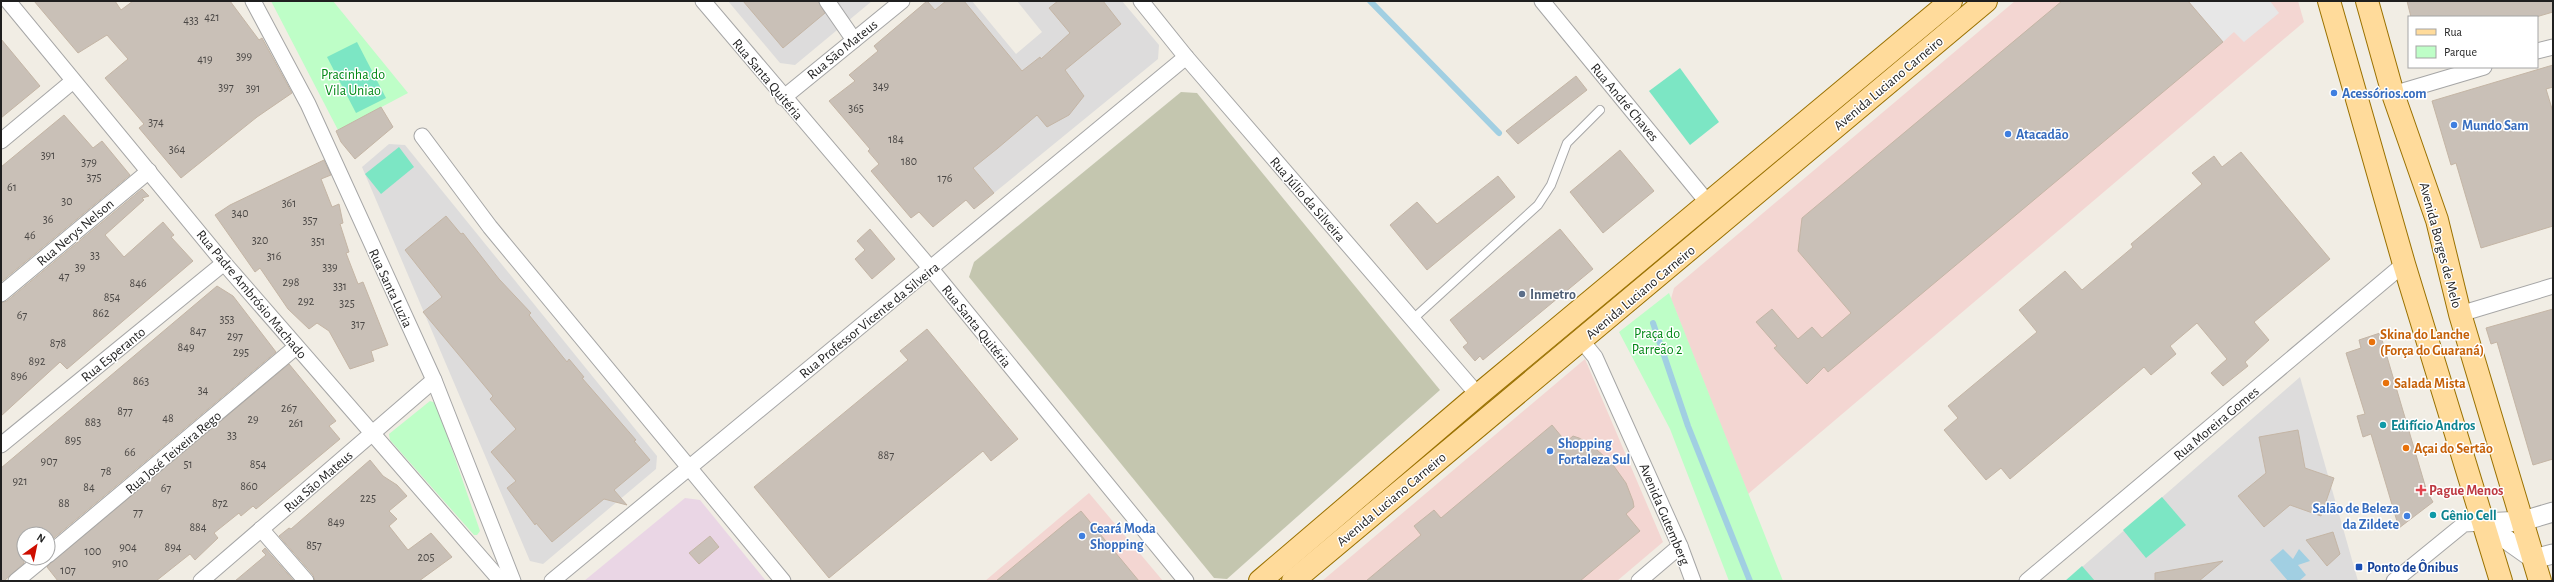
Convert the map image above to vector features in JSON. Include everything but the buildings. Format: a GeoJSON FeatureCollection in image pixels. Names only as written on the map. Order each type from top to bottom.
{"type":"FeatureCollection","features":[{"type":"Feature","properties":{"kind":"main road","name":"Avenida Luciano Carneiro"},"geometry":{"type":"LineString","coordinates":[[1260,581],[1478,394],[1951,1]]}},
{"type":"Feature","properties":{"kind":"main road","name":"Avenida Luciano Carneiro"},"geometry":{"type":"LineString","coordinates":[[1293,581],[1582,341],[1986,1]]}},
{"type":"Feature","properties":{"kind":"main road"},"geometry":{"type":"LineString","coordinates":[[2329,1],[2404,264],[2501,581]]}},
{"type":"Feature","properties":{"kind":"main road","name":"Avenida Borges de Melo"},"geometry":{"type":"LineString","coordinates":[[2367,1],[2393,94],[2437,220],[2460,314],[2523,521],[2544,556],[2540,581]]}},
{"type":"Feature","properties":{"kind":"street","name":"Rua Padre Ambrósio Machado"},"geometry":{"type":"LineString","coordinates":[[8,1],[224,263],[501,581]]}},
{"type":"Feature","properties":{"kind":"street","name":"Rua Santa Luzia"},"geometry":{"type":"LineString","coordinates":[[253,1],[308,104],[434,380],[513,581]]}},
{"type":"Feature","properties":{"kind":"street","name":"Rua Santa Quitéria"},"geometry":{"type":"LineString","coordinates":[[703,1],[783,98],[931,269],[1186,581]]}},
{"type":"Feature","properties":{"kind":"street"},"geometry":{"type":"LineString","coordinates":[[827,1],[854,40]]}},
{"type":"Feature","properties":{"kind":"street","name":"Rua São Mateus"},"geometry":{"type":"LineString","coordinates":[[783,98],[902,1]]}},
{"type":"Feature","properties":{"kind":"street","name":"Rua Júlio da Silveira"},"geometry":{"type":"LineString","coordinates":[[1141,1],[1186,57],[1478,394]]}},
{"type":"Feature","properties":{"kind":"street","name":"Rua André Chaves"},"geometry":{"type":"LineString","coordinates":[[1542,1],[1708,203]]}},
{"type":"Feature","properties":{"kind":"street"},"geometry":{"type":"LineString","coordinates":[[2538,51],[2553,47]]}},
{"type":"Feature","properties":{"kind":"street","name":"Rua Professor Vicente da Silveira"},"geometry":{"type":"LineString","coordinates":[[552,581],[1186,57]]}},
{"type":"Feature","properties":{"kind":"street"},"geometry":{"type":"LineString","coordinates":[[2393,94],[2481,68]]}},
{"type":"Feature","properties":{"kind":"street"},"geometry":{"type":"LineString","coordinates":[[1,141],[73,81]]}},
{"type":"Feature","properties":{"kind":"street"},"geometry":{"type":"LineString","coordinates":[[422,136],[490,227],[690,466],[783,581]]}},
{"type":"Feature","properties":{"kind":"street","name":"Rua Nerys Nelson"},"geometry":{"type":"LineString","coordinates":[[1,294],[149,171]]}},
{"type":"Feature","properties":{"kind":"street","name":"Rua Esperanto"},"geometry":{"type":"LineString","coordinates":[[1,445],[224,263]]}},
{"type":"Feature","properties":{"kind":"street","name":"Rua Moreira Gomes"},"geometry":{"type":"LineString","coordinates":[[2027,581],[2404,264]]}},
{"type":"Feature","properties":{"kind":"street"},"geometry":{"type":"LineString","coordinates":[[2460,314],[2553,286]]}},
{"type":"Feature","properties":{"kind":"street","name":"Avenida Gutemberg"},"geometry":{"type":"LineString","coordinates":[[1582,341],[1595,358],[1680,546],[1693,581]]}},
{"type":"Feature","properties":{"kind":"street","name":"Rua José Teixeira Rego"},"geometry":{"type":"LineString","coordinates":[[56,548],[296,347]]}},
{"type":"Feature","properties":{"kind":"street","name":"Rua São Mateus"},"geometry":{"type":"LineString","coordinates":[[201,581],[434,380]]}},
{"type":"Feature","properties":{"kind":"street"},"geometry":{"type":"LineString","coordinates":[[2394,581],[2464,524],[2523,521],[2553,512]]}},
{"type":"Feature","properties":{"kind":"street"},"geometry":{"type":"LineString","coordinates":[[2483,523],[2544,556]]}},
{"type":"Feature","properties":{"kind":"street"},"geometry":{"type":"LineString","coordinates":[[261,529],[306,581]]}},
{"type":"Feature","properties":{"kind":"street"},"geometry":{"type":"LineString","coordinates":[[1639,581],[1680,546]]}},
{"type":"Feature","properties":{"kind":"street"},"geometry":{"type":"LineString","coordinates":[[16,581],[34,566]]}},
{"type":"Feature","properties":{"kind":"lane"},"geometry":{"type":"LineString","coordinates":[[1413,319],[1538,206],[1551,185],[1566,143],[1600,110]]}},
{"type":"Feature","properties":{"kind":"shaded area"},"geometry":{"type":"Polygon","coordinates":[[[728,1],[872,1],[795,65],[780,63],[728,1]]]}},
{"type":"Feature","properties":{"kind":"shaded area"},"geometry":{"type":"Polygon","coordinates":[[[927,1],[972,1],[1016,54],[1042,32],[1017,1],[1122,1],[1159,45],[1158,59],[994,193],[874,46],[927,1]]]}},
{"type":"Feature","properties":{"kind":"shaded area"},"geometry":{"type":"Polygon","coordinates":[[[2015,1],[2298,1],[2304,22],[1748,494],[1671,299],[1674,288],[2015,1]]]}},
{"type":"Feature","properties":{"kind":"shaded area"},"geometry":{"type":"Polygon","coordinates":[[[2188,1],[2270,1],[2279,13],[2244,42],[2234,32],[2223,42],[2188,1]]]}},
{"type":"Feature","properties":{"kind":"shaded area"},"geometry":{"type":"Polygon","coordinates":[[[1181,92],[1197,93],[1440,390],[1227,579],[1214,578],[969,277],[974,262],[1181,92]]]}},
{"type":"Feature","properties":{"kind":"shaded area"},"geometry":{"type":"Polygon","coordinates":[[[389,144],[405,145],[657,456],[656,469],[543,564],[530,561],[362,167],[389,144]]]}},
{"type":"Feature","properties":{"kind":"shaded area","name":"Shopping Fortaleza Sul"},"geometry":{"type":"Polygon","coordinates":[[[1585,359],[1663,542],[1617,581],[1322,581],[1585,359]]]}},
{"type":"Feature","properties":{"kind":"shaded area"},"geometry":{"type":"Polygon","coordinates":[[[2300,377],[2358,581],[2066,581],[2300,377]]]}},
{"type":"Feature","properties":{"kind":"shaded area","name":"Ceará Moda Shopping"},"geometry":{"type":"Polygon","coordinates":[[[1089,493],[1163,581],[985,581],[1089,493]]]}},
{"type":"Feature","properties":{"kind":"shaded area"},"geometry":{"type":"Polygon","coordinates":[[[685,498],[700,500],[766,581],[584,581],[685,498]]]}},
{"type":"Feature","properties":{"kind":"green space","name":"Pracinha do Vila Uniao"},"geometry":{"type":"Polygon","coordinates":[[[271,1],[333,1],[408,93],[338,130],[271,1]]]}},
{"type":"Feature","properties":{"kind":"green space"},"geometry":{"type":"Polygon","coordinates":[[[357,42],[386,98],[356,113],[327,57],[357,42]]]}},
{"type":"Feature","properties":{"kind":"green space"},"geometry":{"type":"Polygon","coordinates":[[[1680,68],[1719,122],[1690,145],[1649,91],[1680,68]]]}},
{"type":"Feature","properties":{"kind":"green space"},"geometry":{"type":"Polygon","coordinates":[[[399,147],[414,167],[381,194],[365,174],[399,147]]]}},
{"type":"Feature","properties":{"kind":"green space","name":"Praça do Parreão 2"},"geometry":{"type":"Polygon","coordinates":[[[1669,293],[1783,581],[1729,581],[1670,429],[1619,332],[1669,293]]]}},
{"type":"Feature","properties":{"kind":"green space"},"geometry":{"type":"Polygon","coordinates":[[[430,401],[436,403],[480,531],[477,535],[474,535],[390,440],[389,434],[430,401]]]}},
{"type":"Feature","properties":{"kind":"green space"},"geometry":{"type":"Polygon","coordinates":[[[2162,497],[2186,525],[2146,558],[2123,530],[2162,497]]]}},
{"type":"Feature","properties":{"kind":"green space"},"geometry":{"type":"Polygon","coordinates":[[[2082,566],[2095,581],[2065,581],[2082,566]]]}},
{"type":"Feature","properties":{"kind":"water"},"geometry":{"type":"Polygon","coordinates":[[[2283,549],[2293,559],[2299,549],[2310,561],[2298,565],[2306,575],[2299,581],[2288,581],[2270,560],[2283,549]]]}},
{"type":"Feature","properties":{"kind":"waterway"},"geometry":{"type":"LineString","coordinates":[[1370,1],[1499,133]]}},
{"type":"Feature","properties":{"kind":"waterway"},"geometry":{"type":"LineString","coordinates":[[1653,323],[1688,426],[1750,581]]}},
{"type":"Feature","properties":{"kind":"place","name":"Acessórios.com"},"geometry":{"type":"Point","coordinates":[2334,93]}},
{"type":"Feature","properties":{"kind":"place","name":"Mundo Sam"},"geometry":{"type":"Point","coordinates":[2454,125]}},
{"type":"Feature","properties":{"kind":"place","name":"Atacadão"},"geometry":{"type":"Point","coordinates":[2008,134]}},
{"type":"Feature","properties":{"kind":"place","name":"Inmetro"},"geometry":{"type":"Point","coordinates":[1522,294]}},
{"type":"Feature","properties":{"kind":"place","name":"Skina do Lanche (Força do Guaraná)"},"geometry":{"type":"Point","coordinates":[2372,342]}},
{"type":"Feature","properties":{"kind":"place","name":"Salada Mista"},"geometry":{"type":"Point","coordinates":[2386,383]}},
{"type":"Feature","properties":{"kind":"place","name":"Edifício Andros"},"geometry":{"type":"Point","coordinates":[2383,425]}},
{"type":"Feature","properties":{"kind":"place","name":"Açai do Sertão"},"geometry":{"type":"Point","coordinates":[2406,448]}},
{"type":"Feature","properties":{"kind":"place","name":"Shopping Fortaleza Sul"},"geometry":{"type":"Point","coordinates":[1550,451]}},
{"type":"Feature","properties":{"kind":"place","name":"Pague Menos"},"geometry":{"type":"Point","coordinates":[2421,490]}},
{"type":"Feature","properties":{"kind":"place","name":"Gênio Cell"},"geometry":{"type":"Point","coordinates":[2433,515]}},
{"type":"Feature","properties":{"kind":"place","name":"Salão de Beleza da Zildete"},"geometry":{"type":"Point","coordinates":[2407,516]}},
{"type":"Feature","properties":{"kind":"place","name":"Ceará Moda Shopping"},"geometry":{"type":"Point","coordinates":[1082,536]}},
{"type":"Feature","properties":{"kind":"place","name":"Ponto de Ônibus"},"geometry":{"type":"Point","coordinates":[2359,567]}}]}
